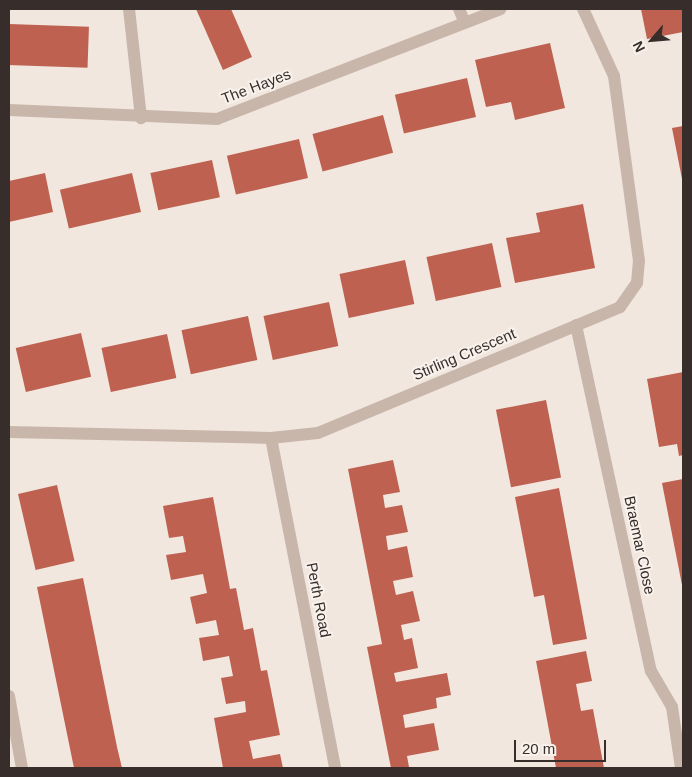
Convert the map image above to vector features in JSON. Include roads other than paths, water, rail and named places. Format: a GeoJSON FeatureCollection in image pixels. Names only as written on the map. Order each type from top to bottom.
{"type":"FeatureCollection","features":[{"type":"Feature","properties":{"kind":"street"},"geometry":{"type":"LineString","coordinates":[[129,9],[142,118]]}},
{"type":"Feature","properties":{"kind":"street"},"geometry":{"type":"LineString","coordinates":[[459,9],[465,23]]}},
{"type":"Feature","properties":{"kind":"street","name":"The Hayes"},"geometry":{"type":"LineString","coordinates":[[9,110],[142,118],[217,119],[500,9]]}},
{"type":"Feature","properties":{"kind":"street","name":"Stirling Crescent"},"geometry":{"type":"LineString","coordinates":[[9,432],[271,438],[318,433],[620,307],[638,283],[639,261],[614,76],[583,9]]}},
{"type":"Feature","properties":{"kind":"street","name":"Braemar Close"},"geometry":{"type":"LineString","coordinates":[[576,325],[651,671],[672,707],[681,768]]}},
{"type":"Feature","properties":{"kind":"street","name":"Perth Road"},"geometry":{"type":"LineString","coordinates":[[271,438],[335,768]]}},
{"type":"Feature","properties":{"kind":"street"},"geometry":{"type":"LineString","coordinates":[[9,696],[22,768]]}}]}
